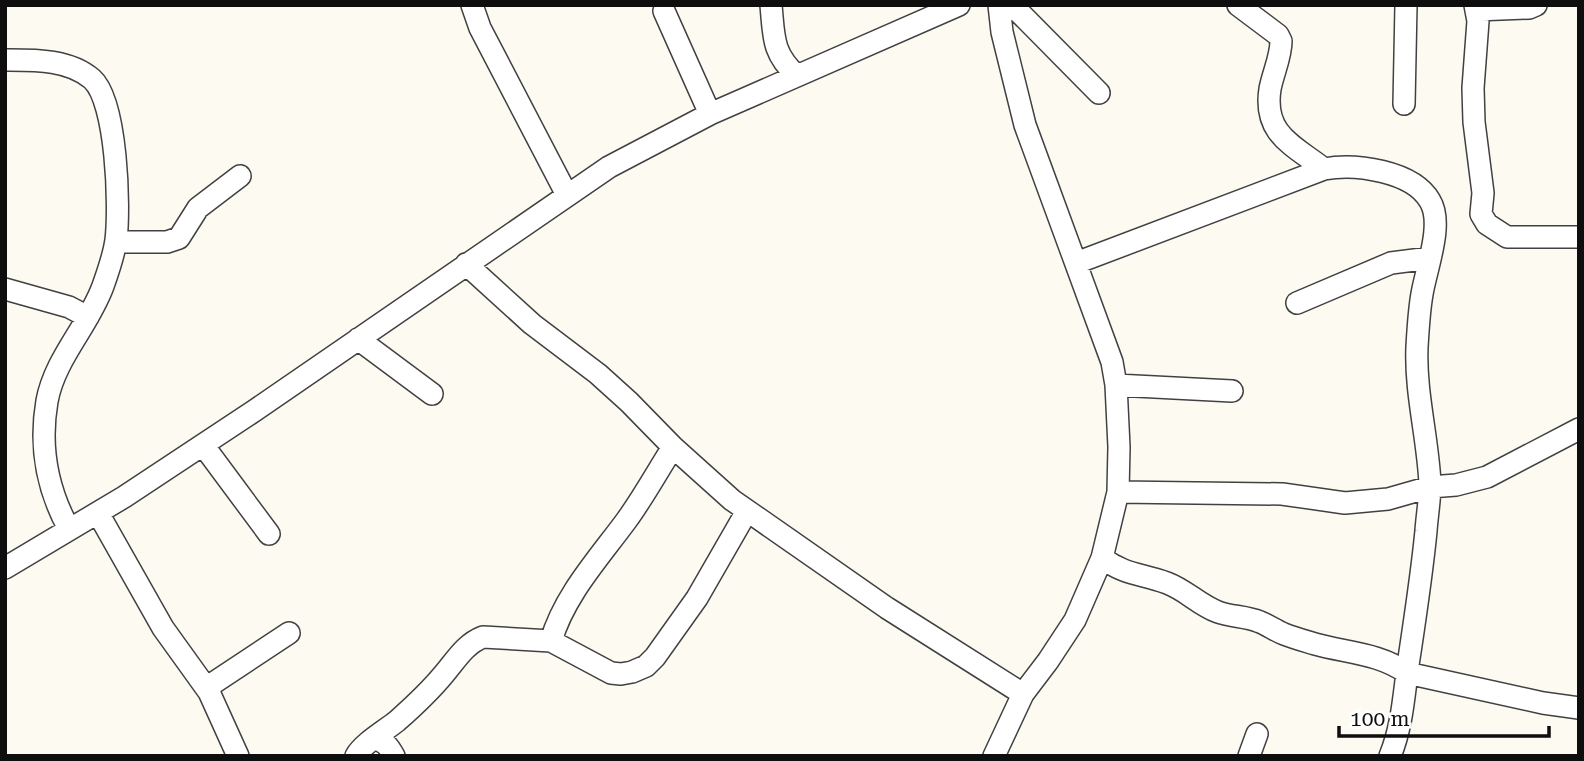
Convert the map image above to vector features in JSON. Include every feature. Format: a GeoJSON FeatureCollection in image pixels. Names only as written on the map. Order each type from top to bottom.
{"type":"FeatureCollection","features":[{"type":"Feature","properties":{"kind":"street"},"geometry":{"type":"LineString","coordinates":[[472,5],[480,28],[567,195]]}},
{"type":"Feature","properties":{"kind":"street"},"geometry":{"type":"LineString","coordinates":[[771,5],[777,51],[797,76]]}},
{"type":"Feature","properties":{"kind":"street"},"geometry":{"type":"LineString","coordinates":[[5,568],[203,445],[609,167],[710,114],[959,5]]}},
{"type":"Feature","properties":{"kind":"street"},"geometry":{"type":"LineString","coordinates":[[993,756],[1023,694],[1074,620],[1101,558],[1118,492],[1119,447],[1112,362],[1025,125],[1002,32],[999,5]]}},
{"type":"Feature","properties":{"kind":"street"},"geometry":{"type":"LineString","coordinates":[[1012,5],[1099,93]]}},
{"type":"Feature","properties":{"kind":"street"},"geometry":{"type":"LineString","coordinates":[[1238,5],[1278,35],[1281,41],[1270,90],[1270,115],[1274,127],[1324,169]]}},
{"type":"Feature","properties":{"kind":"street"},"geometry":{"type":"LineString","coordinates":[[1404,104],[1406,5]]}},
{"type":"Feature","properties":{"kind":"street"},"geometry":{"type":"LineString","coordinates":[[1536,5],[1529,8],[1476,7],[1478,21],[1473,88],[1474,122],[1483,193],[1481,214],[1487,224],[1507,237],[1579,237]]}},
{"type":"Feature","properties":{"kind":"street"},"geometry":{"type":"LineString","coordinates":[[664,11],[710,114]]}},
{"type":"Feature","properties":{"kind":"street"},"geometry":{"type":"LineString","coordinates":[[5,60],[39,60],[76,68],[94,81],[106,109],[113,139],[118,198],[116,242],[103,287],[89,317],[67,348],[47,399],[43,440],[46,471],[52,493],[69,529]]}},
{"type":"Feature","properties":{"kind":"street"},"geometry":{"type":"LineString","coordinates":[[1076,262],[1324,169],[1341,166],[1385,173],[1415,184],[1431,202],[1434,237],[1422,295],[1417,348],[1417,384],[1430,487],[1406,696],[1390,756]]}},
{"type":"Feature","properties":{"kind":"street"},"geometry":{"type":"LineString","coordinates":[[116,242],[167,242],[178,238],[198,208],[240,176]]}},
{"type":"Feature","properties":{"kind":"street"},"geometry":{"type":"LineString","coordinates":[[1297,303],[1391,263],[1430,258]]}},
{"type":"Feature","properties":{"kind":"street"},"geometry":{"type":"LineString","coordinates":[[466,264],[531,324],[598,374],[673,447],[747,511],[887,608],[1023,694]]}},
{"type":"Feature","properties":{"kind":"street"},"geometry":{"type":"LineString","coordinates":[[5,289],[69,307],[89,317]]}},
{"type":"Feature","properties":{"kind":"street"},"geometry":{"type":"LineString","coordinates":[[358,339],[432,394]]}},
{"type":"Feature","properties":{"kind":"street"},"geometry":{"type":"LineString","coordinates":[[1116,385],[1232,391]]}},
{"type":"Feature","properties":{"kind":"street"},"geometry":{"type":"LineString","coordinates":[[1118,492],[1282,494],[1345,503],[1388,499],[1430,487],[1456,485],[1487,477],[1579,429]]}},
{"type":"Feature","properties":{"kind":"street"},"geometry":{"type":"LineString","coordinates":[[203,445],[269,534]]}},
{"type":"Feature","properties":{"kind":"street"},"geometry":{"type":"LineString","coordinates":[[551,642],[555,628],[582,579],[628,518],[673,447]]}},
{"type":"Feature","properties":{"kind":"street"},"geometry":{"type":"LineString","coordinates":[[356,756],[359,749],[412,708],[460,653],[475,640],[493,636],[551,642],[611,673],[621,674],[646,666],[697,598],[747,511]]}},
{"type":"Feature","properties":{"kind":"street"},"geometry":{"type":"LineString","coordinates":[[97,513],[163,628],[209,692],[238,756]]}},
{"type":"Feature","properties":{"kind":"street"},"geometry":{"type":"LineString","coordinates":[[1101,558],[1131,575],[1165,582],[1184,590],[1220,614],[1241,616],[1260,622],[1284,635],[1333,649],[1373,655],[1407,673],[1543,703],[1579,708]]}},
{"type":"Feature","properties":{"kind":"street"},"geometry":{"type":"LineString","coordinates":[[209,692],[212,684],[289,633]]}},
{"type":"Feature","properties":{"kind":"street"},"geometry":{"type":"LineString","coordinates":[[1249,756],[1257,734]]}},
{"type":"Feature","properties":{"kind":"street"},"geometry":{"type":"LineString","coordinates":[[375,739],[388,746],[394,756]]}}]}
